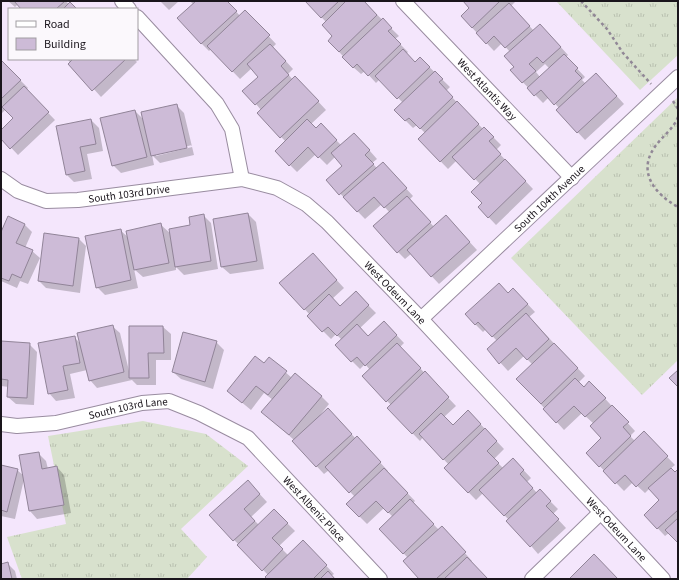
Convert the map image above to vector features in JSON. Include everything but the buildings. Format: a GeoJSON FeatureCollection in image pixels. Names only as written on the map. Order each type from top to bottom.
{"type":"FeatureCollection","features":[{"type":"Feature","properties":{"kind":"street","name":"West Atlantis Way"},"geometry":{"type":"LineString","coordinates":[[403,1],[572,178]]}},
{"type":"Feature","properties":{"kind":"street"},"geometry":{"type":"LineString","coordinates":[[138,18],[217,104],[232,129],[242,179]]}},
{"type":"Feature","properties":{"kind":"street","name":"South 104th Avenue"},"geometry":{"type":"LineString","coordinates":[[421,319],[678,77]]}},
{"type":"Feature","properties":{"kind":"street","name":"South 103rd Drive"},"geometry":{"type":"LineString","coordinates":[[1,178],[18,191],[46,201],[78,200],[242,179]]}},
{"type":"Feature","properties":{"kind":"street","name":"West Odeum Lane"},"geometry":{"type":"LineString","coordinates":[[242,179],[277,188],[306,204],[327,222],[421,319],[663,579]]}},
{"type":"Feature","properties":{"kind":"street","name":"South 103rd Lane"},"geometry":{"type":"LineString","coordinates":[[1,424],[16,426],[56,423],[142,402],[169,401],[199,413],[248,438]]}},
{"type":"Feature","properties":{"kind":"street","name":"West Albeniz Place"},"geometry":{"type":"LineString","coordinates":[[248,438],[380,579]]}},
{"type":"Feature","properties":{"kind":"street"},"geometry":{"type":"LineString","coordinates":[[532,579],[601,512]]}},
{"type":"Feature","properties":{"kind":"path"},"geometry":{"type":"LineString","coordinates":[[581,1],[607,29],[623,52],[645,78],[651,84],[664,91]]}},
{"type":"Feature","properties":{"kind":"path"},"geometry":{"type":"LineString","coordinates":[[678,117],[676,122],[657,144],[650,155],[647,169],[650,180],[658,192],[678,208]]}},
{"type":"Feature","properties":{"kind":"green space"},"geometry":{"type":"Polygon","coordinates":[[[556,1],[678,1],[678,55],[640,90],[556,1]]]}},
{"type":"Feature","properties":{"kind":"green space"},"geometry":{"type":"Polygon","coordinates":[[[678,97],[678,360],[642,395],[511,258],[678,97]]]}},
{"type":"Feature","properties":{"kind":"green space"},"geometry":{"type":"Polygon","coordinates":[[[143,421],[206,434],[248,466],[181,529],[207,557],[187,579],[22,579],[7,537],[66,524],[48,436],[143,421]]]}}]}
